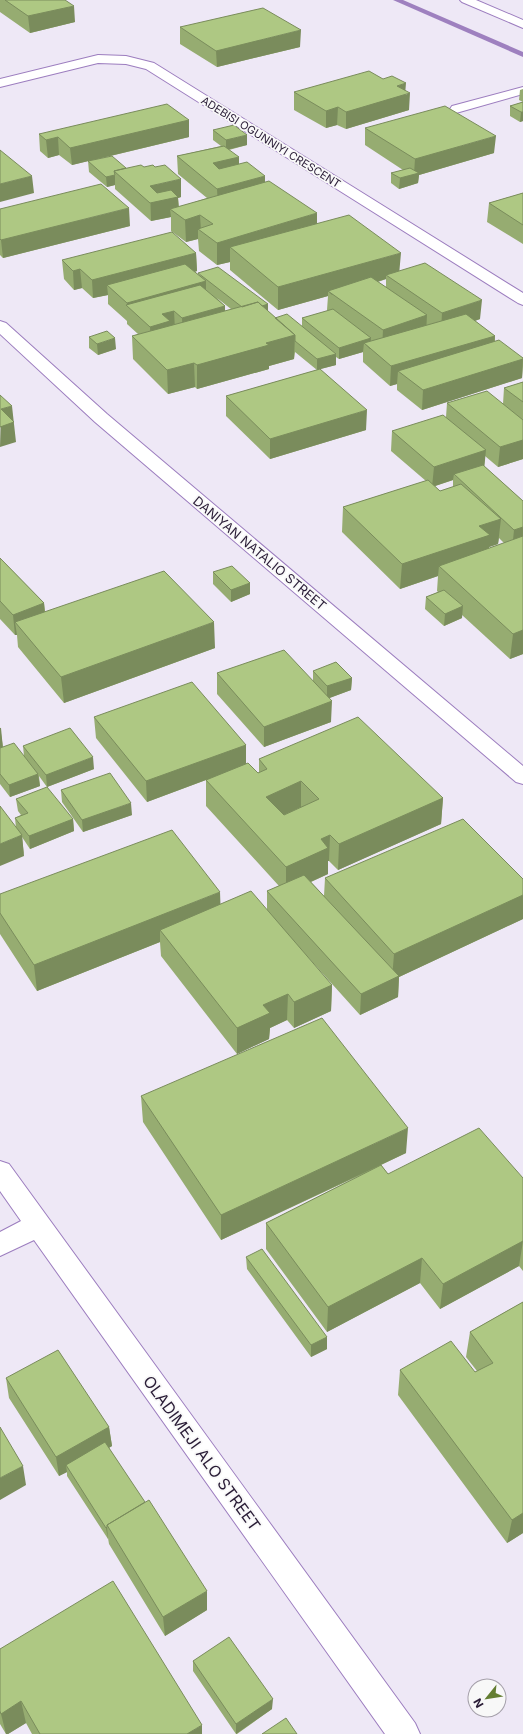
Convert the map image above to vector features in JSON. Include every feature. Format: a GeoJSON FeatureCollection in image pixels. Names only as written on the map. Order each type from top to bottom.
{"type":"FeatureCollection","features":[{"type":"Feature","properties":{"kind":"main road"},"geometry":{"type":"LineString","coordinates":[[466,0],[523,24]]}},
{"type":"Feature","properties":{"kind":"main road","name":"ADEBISI OGUNNIYI CRESCENT"},"geometry":{"type":"LineString","coordinates":[[0,84],[98,60],[126,60],[150,66],[523,300]]}},
{"type":"Feature","properties":{"kind":"main road","name":"DANIYAN NATALIO STREET"},"geometry":{"type":"LineString","coordinates":[[0,326],[101,418],[523,777]]}},
{"type":"Feature","properties":{"kind":"main road","name":"OLADIMEJI ALO STREET"},"geometry":{"type":"LineString","coordinates":[[0,1171],[404,1734]]}},
{"type":"Feature","properties":{"kind":"main road"},"geometry":{"type":"LineString","coordinates":[[0,1245],[38,1225]]}},
{"type":"Feature","properties":{"kind":"lane"},"geometry":{"type":"LineString","coordinates":[[456,109],[523,90]]}},
{"type":"Feature","properties":{"kind":"building"},"geometry":{"type":"Polygon","coordinates":[[[5,0],[65,0],[74,6],[28,16],[5,0]]]}},
{"type":"Feature","properties":{"kind":"building"},"geometry":{"type":"Polygon","coordinates":[[[263,8],[301,30],[216,51],[180,27],[263,8]]]}},
{"type":"Feature","properties":{"kind":"building"},"geometry":{"type":"Polygon","coordinates":[[[369,71],[383,79],[392,76],[406,83],[397,86],[410,93],[346,112],[338,107],[326,111],[294,92],[369,71]]]}},
{"type":"Feature","properties":{"kind":"building"},"geometry":{"type":"Polygon","coordinates":[[[523,102],[523,112],[510,106],[523,102]]]}},
{"type":"Feature","properties":{"kind":"building"},"geometry":{"type":"Polygon","coordinates":[[[167,104],[189,120],[70,148],[58,137],[46,140],[39,134],[167,104]]]}},
{"type":"Feature","properties":{"kind":"building"},"geometry":{"type":"Polygon","coordinates":[[[445,106],[496,136],[415,159],[365,128],[445,106]]]}},
{"type":"Feature","properties":{"kind":"building"},"geometry":{"type":"Polygon","coordinates":[[[234,125],[247,135],[226,140],[213,130],[234,125]]]}},
{"type":"Feature","properties":{"kind":"building"},"geometry":{"type":"Polygon","coordinates":[[[224,146],[239,157],[213,163],[219,169],[247,162],[265,176],[217,189],[177,156],[224,146]]]}},
{"type":"Feature","properties":{"kind":"building"},"geometry":{"type":"Polygon","coordinates":[[[0,150],[32,176],[0,184],[0,150]]]}},
{"type":"Feature","properties":{"kind":"building"},"geometry":{"type":"Polygon","coordinates":[[[112,156],[126,168],[114,171],[115,175],[106,177],[88,161],[112,156]]]}},
{"type":"Feature","properties":{"kind":"building"},"geometry":{"type":"Polygon","coordinates":[[[141,165],[144,167],[153,165],[155,167],[165,165],[181,179],[150,186],[157,193],[171,190],[178,197],[150,203],[114,171],[141,165]]]}},
{"type":"Feature","properties":{"kind":"building"},"geometry":{"type":"Polygon","coordinates":[[[410,168],[419,173],[400,178],[391,173],[410,168]]]}},
{"type":"Feature","properties":{"kind":"building"},"geometry":{"type":"Polygon","coordinates":[[[269,181],[317,213],[217,243],[198,229],[213,224],[200,215],[185,220],[170,209],[269,181]]]}},
{"type":"Feature","properties":{"kind":"building"},"geometry":{"type":"Polygon","coordinates":[[[101,184],[129,208],[1,240],[0,239],[0,209],[101,184]]]}},
{"type":"Feature","properties":{"kind":"building"},"geometry":{"type":"Polygon","coordinates":[[[523,193],[523,225],[489,203],[523,193]]]}},
{"type":"Feature","properties":{"kind":"building"},"geometry":{"type":"Polygon","coordinates":[[[349,215],[401,253],[278,287],[230,247],[349,215]]]}},
{"type":"Feature","properties":{"kind":"building"},"geometry":{"type":"Polygon","coordinates":[[[172,232],[196,253],[92,280],[80,269],[73,271],[62,260],[172,232]]]}},
{"type":"Feature","properties":{"kind":"building"},"geometry":{"type":"Polygon","coordinates":[[[425,263],[482,300],[442,313],[386,275],[425,263]]]}},
{"type":"Feature","properties":{"kind":"building"},"geometry":{"type":"Polygon","coordinates":[[[185,264],[206,281],[127,303],[107,285],[185,264]]]}},
{"type":"Feature","properties":{"kind":"building"},"geometry":{"type":"Polygon","coordinates":[[[218,267],[268,304],[262,306],[258,302],[242,307],[198,273],[218,267]]]}},
{"type":"Feature","properties":{"kind":"building"},"geometry":{"type":"Polygon","coordinates":[[[371,277],[427,315],[383,330],[328,291],[371,277]]]}},
{"type":"Feature","properties":{"kind":"building"},"geometry":{"type":"Polygon","coordinates":[[[200,285],[225,306],[182,318],[174,311],[162,314],[170,321],[150,327],[126,305],[200,285]]]}},
{"type":"Feature","properties":{"kind":"building"},"geometry":{"type":"Polygon","coordinates":[[[258,302],[295,335],[266,343],[269,345],[197,365],[194,363],[167,370],[132,336],[258,302]]]}},
{"type":"Feature","properties":{"kind":"building"},"geometry":{"type":"Polygon","coordinates":[[[333,309],[371,338],[339,348],[302,318],[333,309]]]}},
{"type":"Feature","properties":{"kind":"building"},"geometry":{"type":"Polygon","coordinates":[[[287,314],[336,354],[317,359],[295,341],[295,335],[275,318],[287,314]]]}},
{"type":"Feature","properties":{"kind":"building"},"geometry":{"type":"Polygon","coordinates":[[[466,314],[495,336],[391,366],[364,343],[466,314]]]}},
{"type":"Feature","properties":{"kind":"building"},"geometry":{"type":"Polygon","coordinates":[[[107,331],[115,338],[97,344],[89,337],[107,331]]]}},
{"type":"Feature","properties":{"kind":"building"},"geometry":{"type":"Polygon","coordinates":[[[499,340],[523,359],[423,390],[398,371],[499,340]]]}},
{"type":"Feature","properties":{"kind":"building"},"geometry":{"type":"Polygon","coordinates":[[[320,369],[367,410],[270,439],[226,396],[320,369]]]}},
{"type":"Feature","properties":{"kind":"building"},"geometry":{"type":"Polygon","coordinates":[[[523,382],[523,402],[504,388],[523,382]]]}},
{"type":"Feature","properties":{"kind":"building"},"geometry":{"type":"Polygon","coordinates":[[[487,391],[523,420],[523,440],[500,447],[447,403],[487,391]]]}},
{"type":"Feature","properties":{"kind":"building"},"geometry":{"type":"Polygon","coordinates":[[[0,395],[12,406],[1,409],[14,422],[0,427],[0,395]]]}},
{"type":"Feature","properties":{"kind":"building"},"geometry":{"type":"Polygon","coordinates":[[[443,415],[486,450],[434,467],[392,431],[443,415]]]}},
{"type":"Feature","properties":{"kind":"building"},"geometry":{"type":"Polygon","coordinates":[[[483,465],[523,501],[523,527],[514,530],[454,474],[483,465]]]}},
{"type":"Feature","properties":{"kind":"building"},"geometry":{"type":"Polygon","coordinates":[[[428,480],[440,491],[461,484],[501,519],[479,526],[490,535],[402,564],[343,507],[428,480]]]}},
{"type":"Feature","properties":{"kind":"building"},"geometry":{"type":"Polygon","coordinates":[[[523,536],[523,630],[513,634],[439,566],[523,536]]]}},
{"type":"Feature","properties":{"kind":"building"},"geometry":{"type":"Polygon","coordinates":[[[0,558],[44,603],[13,615],[0,601],[0,558]]]}},
{"type":"Feature","properties":{"kind":"building"},"geometry":{"type":"Polygon","coordinates":[[[232,566],[250,583],[231,590],[213,572],[232,566]]]}},
{"type":"Feature","properties":{"kind":"building"},"geometry":{"type":"Polygon","coordinates":[[[164,571],[214,622],[61,677],[15,622],[164,571]]]}},
{"type":"Feature","properties":{"kind":"building"},"geometry":{"type":"Polygon","coordinates":[[[444,590],[463,606],[445,614],[426,597],[444,590]]]}},
{"type":"Feature","properties":{"kind":"building"},"geometry":{"type":"Polygon","coordinates":[[[284,650],[332,701],[264,727],[217,673],[284,650]]]}},
{"type":"Feature","properties":{"kind":"building"},"geometry":{"type":"Polygon","coordinates":[[[336,662],[352,678],[327,686],[313,671],[336,662]]]}},
{"type":"Feature","properties":{"kind":"building"},"geometry":{"type":"Polygon","coordinates":[[[192,682],[246,745],[146,781],[94,717],[192,682]]]}},
{"type":"Feature","properties":{"kind":"building"},"geometry":{"type":"Polygon","coordinates":[[[358,717],[443,798],[339,844],[330,835],[321,839],[328,848],[286,867],[206,780],[248,763],[258,773],[267,769],[259,759],[358,717]],[[301,781],[266,797],[284,815],[319,799],[301,781]]]}},
{"type":"Feature","properties":{"kind":"building"},"geometry":{"type":"Polygon","coordinates":[[[70,728],[93,757],[46,775],[23,746],[70,728]]]}},
{"type":"Feature","properties":{"kind":"building"},"geometry":{"type":"Polygon","coordinates":[[[14,743],[38,774],[9,785],[0,774],[0,748],[14,743]]]}},
{"type":"Feature","properties":{"kind":"building"},"geometry":{"type":"Polygon","coordinates":[[[110,773],[131,803],[82,820],[61,790],[110,773]]]}},
{"type":"Feature","properties":{"kind":"building"},"geometry":{"type":"Polygon","coordinates":[[[47,787],[73,819],[29,836],[15,818],[28,813],[16,799],[47,787]]]}},
{"type":"Feature","properties":{"kind":"building"},"geometry":{"type":"Polygon","coordinates":[[[0,806],[22,835],[0,844],[0,806]]]}},
{"type":"Feature","properties":{"kind":"building"},"geometry":{"type":"Polygon","coordinates":[[[463,819],[523,879],[523,895],[394,954],[325,878],[463,819]]]}},
{"type":"Feature","properties":{"kind":"building"},"geometry":{"type":"Polygon","coordinates":[[[172,830],[220,892],[34,965],[0,913],[0,894],[172,830]]]}},
{"type":"Feature","properties":{"kind":"building"},"geometry":{"type":"Polygon","coordinates":[[[304,875],[399,976],[361,994],[267,891],[304,875]]]}},
{"type":"Feature","properties":{"kind":"building"},"geometry":{"type":"Polygon","coordinates":[[[251,891],[332,985],[294,1002],[288,994],[263,1005],[270,1013],[237,1028],[160,930],[251,891]]]}},
{"type":"Feature","properties":{"kind":"building"},"geometry":{"type":"Polygon","coordinates":[[[322,1018],[408,1128],[221,1215],[141,1096],[322,1018]]]}},
{"type":"Feature","properties":{"kind":"building"},"geometry":{"type":"Polygon","coordinates":[[[479,1128],[523,1178],[523,1241],[443,1284],[422,1258],[328,1307],[266,1223],[381,1165],[388,1174],[479,1128]]]}},
{"type":"Feature","properties":{"kind":"building"},"geometry":{"type":"Polygon","coordinates":[[[262,1249],[327,1337],[311,1345],[246,1257],[262,1249]]]}},
{"type":"Feature","properties":{"kind":"building"},"geometry":{"type":"Polygon","coordinates":[[[523,1302],[523,1513],[512,1520],[400,1370],[451,1341],[475,1372],[493,1363],[470,1332],[523,1302]]]}},
{"type":"Feature","properties":{"kind":"building"},"geometry":{"type":"Polygon","coordinates":[[[58,1350],[109,1427],[56,1457],[6,1378],[58,1350]]]}},
{"type":"Feature","properties":{"kind":"building"},"geometry":{"type":"Polygon","coordinates":[[[0,1427],[23,1466],[0,1478],[0,1427]]]}},
{"type":"Feature","properties":{"kind":"building"},"geometry":{"type":"Polygon","coordinates":[[[105,1442],[145,1502],[107,1525],[106,1528],[66,1465],[105,1442]]]}},
{"type":"Feature","properties":{"kind":"building"},"geometry":{"type":"Polygon","coordinates":[[[149,1500],[207,1591],[163,1617],[107,1525],[149,1500]]]}},
{"type":"Feature","properties":{"kind":"building"},"geometry":{"type":"Polygon","coordinates":[[[113,1581],[202,1725],[187,1734],[40,1734],[21,1701],[1,1714],[0,1649],[113,1581]]]}},
{"type":"Feature","properties":{"kind":"building"},"geometry":{"type":"Polygon","coordinates":[[[229,1637],[273,1699],[236,1724],[193,1661],[229,1637]]]}},
{"type":"Feature","properties":{"kind":"building"},"geometry":{"type":"Polygon","coordinates":[[[286,1718],[297,1734],[262,1734],[286,1718]]]}},
{"type":"Feature","properties":{"kind":"waterway"},"geometry":{"type":"LineString","coordinates":[[397,0],[523,55]]}}]}
